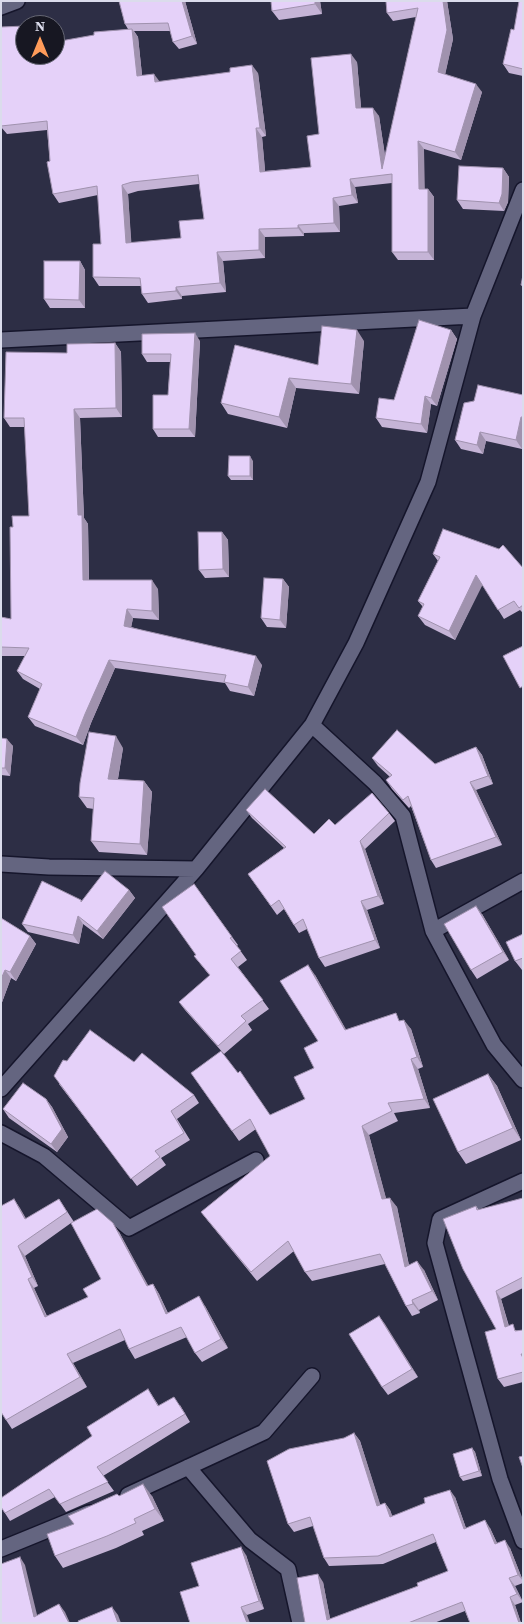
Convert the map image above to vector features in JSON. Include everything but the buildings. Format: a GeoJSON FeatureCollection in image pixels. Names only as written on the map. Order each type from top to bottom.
{"type":"FeatureCollection","features":[{"type":"Feature","properties":{"kind":"street"},"geometry":{"type":"LineString","coordinates":[[1,7],[17,1]]}},
{"type":"Feature","properties":{"kind":"street"},"geometry":{"type":"LineString","coordinates":[[1,1089],[196,870],[312,725],[356,643],[428,482],[472,316],[523,190]]}},
{"type":"Feature","properties":{"kind":"street"},"geometry":{"type":"LineString","coordinates":[[1,340],[472,316]]}},
{"type":"Feature","properties":{"kind":"street"},"geometry":{"type":"LineString","coordinates":[[312,725],[376,783],[403,816],[433,931],[494,1045],[523,1080]]}},
{"type":"Feature","properties":{"kind":"street"},"geometry":{"type":"LineString","coordinates":[[1,864],[49,867],[196,870]]}},
{"type":"Feature","properties":{"kind":"street"},"geometry":{"type":"LineString","coordinates":[[433,931],[523,881]]}},
{"type":"Feature","properties":{"kind":"street"},"geometry":{"type":"LineString","coordinates":[[1,1133],[44,1156],[129,1228],[256,1160]]}},
{"type":"Feature","properties":{"kind":"street"},"geometry":{"type":"LineString","coordinates":[[523,1181],[440,1219],[435,1243],[500,1479],[523,1541]]}},
{"type":"Feature","properties":{"kind":"street"},"geometry":{"type":"LineString","coordinates":[[117,1500],[264,1432],[312,1376]]}},
{"type":"Feature","properties":{"kind":"street"},"geometry":{"type":"LineString","coordinates":[[188,1467],[250,1540],[288,1569],[300,1623]]}},
{"type":"Feature","properties":{"kind":"street"},"geometry":{"type":"LineString","coordinates":[[1,1549],[99,1508]]}}]}
